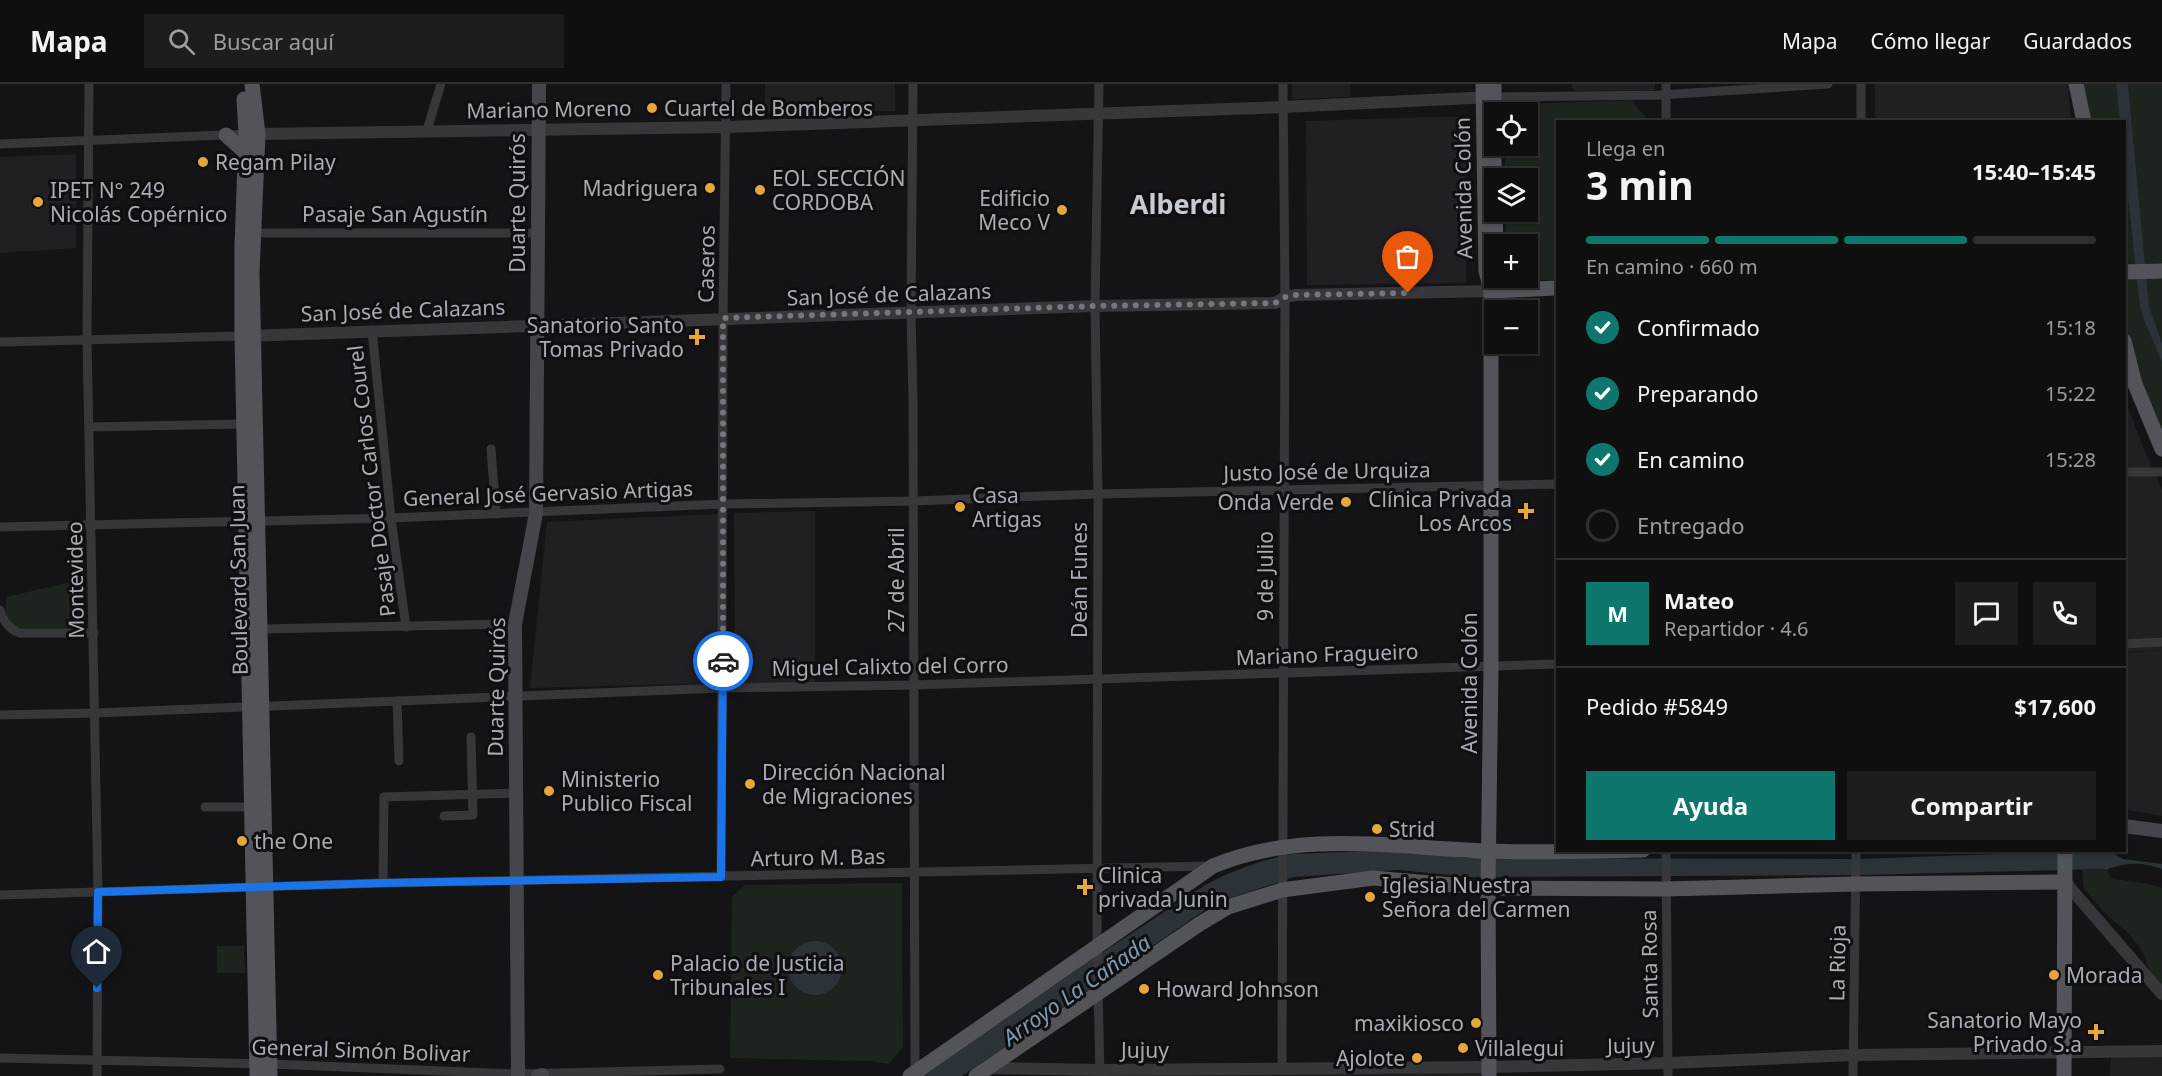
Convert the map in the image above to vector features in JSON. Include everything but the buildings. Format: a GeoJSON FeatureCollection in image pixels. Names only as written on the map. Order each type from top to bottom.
{"type":"FeatureCollection","features":[{"type":"Feature","properties":{"kind":"main road","name":"Boulevard San Juan"},"geometry":{"type":"LineString","coordinates":[[242,84],[252,134],[246,153],[242,246],[248,336],[263,1070]]}},
{"type":"Feature","properties":{"kind":"main road","name":"Boulevard San Juan"},"geometry":{"type":"LineString","coordinates":[[252,84],[253,233],[243,424],[260,629],[251,807],[258,888]]}},
{"type":"Feature","properties":{"kind":"main road","name":"Duarte Quirós"},"geometry":{"type":"LineString","coordinates":[[518,1075],[515,624],[536,513],[539,84]]}},
{"type":"Feature","properties":{"kind":"main road"},"geometry":{"type":"LineString","coordinates":[[2076,84],[2080,116]]}},
{"type":"Feature","properties":{"kind":"main road","name":"Avenida Colón"},"geometry":{"type":"LineString","coordinates":[[1486,234],[1488,90]]}},
{"type":"Feature","properties":{"kind":"main road"},"geometry":{"type":"LineString","coordinates":[[226,135],[246,153]]}},
{"type":"Feature","properties":{"kind":"main road"},"geometry":{"type":"LineString","coordinates":[[2126,272],[2162,271]]}},
{"type":"Feature","properties":{"kind":"main road"},"geometry":{"type":"LineString","coordinates":[[1538,287],[1556,288]]}},
{"type":"Feature","properties":{"kind":"main road","name":"Avenida Colón"},"geometry":{"type":"LineString","coordinates":[[1489,1072],[1492,288]]}},
{"type":"Feature","properties":{"kind":"main road"},"geometry":{"type":"LineString","coordinates":[[2126,349],[2135,384],[2162,449]]}},
{"type":"Feature","properties":{"kind":"main road"},"geometry":{"type":"LineString","coordinates":[[2126,826],[2162,831]]}},
{"type":"Feature","properties":{"kind":"main road"},"geometry":{"type":"LineString","coordinates":[[913,1075],[1097,945],[1213,866],[1226,860],[1283,847],[1371,843],[1489,851],[1556,851]]}},
{"type":"Feature","properties":{"kind":"main road"},"geometry":{"type":"LineString","coordinates":[[2064,1076],[2065,852]]}},
{"type":"Feature","properties":{"kind":"main road"},"geometry":{"type":"LineString","coordinates":[[982,1072],[1228,907],[1282,890],[1373,878],[1488,888],[1666,889],[2066,882]]}},
{"type":"Feature","properties":{"kind":"street","name":"Montevideo"},"geometry":{"type":"LineString","coordinates":[[89,84],[87,340],[98,892],[97,1076]]}},
{"type":"Feature","properties":{"kind":"street"},"geometry":{"type":"LineString","coordinates":[[427,130],[441,84]]}},
{"type":"Feature","properties":{"kind":"street","name":"Caseros"},"geometry":{"type":"LineString","coordinates":[[721,877],[726,84]]}},
{"type":"Feature","properties":{"kind":"street","name":"27 de Abril"},"geometry":{"type":"LineString","coordinates":[[913,84],[911,313],[915,873],[913,1075]]}},
{"type":"Feature","properties":{"kind":"street","name":"Deán Funes"},"geometry":{"type":"LineString","coordinates":[[1099,84],[1095,306],[1098,494],[1097,994],[1100,1073]]}},
{"type":"Feature","properties":{"kind":"street","name":"9 de Julio"},"geometry":{"type":"LineString","coordinates":[[1282,1069],[1285,297],[1283,84]]}},
{"type":"Feature","properties":{"kind":"street"},"geometry":{"type":"LineString","coordinates":[[1666,84],[1666,120]]}},
{"type":"Feature","properties":{"kind":"street"},"geometry":{"type":"LineString","coordinates":[[1488,90],[1666,94],[1828,84]]}},
{"type":"Feature","properties":{"kind":"street"},"geometry":{"type":"LineString","coordinates":[[1861,84],[1861,120]]}},
{"type":"Feature","properties":{"kind":"street","name":"Mariano Moreno"},"geometry":{"type":"LineString","coordinates":[[0,144],[252,134],[726,127],[1283,107],[1488,90]]}},
{"type":"Feature","properties":{"kind":"street","name":"Pasaje San Agustín"},"geometry":{"type":"LineString","coordinates":[[253,233],[537,233]]}},
{"type":"Feature","properties":{"kind":"street","name":"San José de Calazans"},"geometry":{"type":"LineString","coordinates":[[0,342],[248,336],[1095,306],[1275,303],[1285,297],[1484,285]]}},
{"type":"Feature","properties":{"kind":"street","name":"Pasaje Doctor Carlos Courel"},"geometry":{"type":"LineString","coordinates":[[372,330],[391,518],[406,627]]}},
{"type":"Feature","properties":{"kind":"street"},"geometry":{"type":"LineString","coordinates":[[90,427],[243,424]]}},
{"type":"Feature","properties":{"kind":"street"},"geometry":{"type":"LineString","coordinates":[[491,448],[496,514]]}},
{"type":"Feature","properties":{"kind":"street"},"geometry":{"type":"LineString","coordinates":[[2126,472],[2162,472]]}},
{"type":"Feature","properties":{"kind":"street","name":"Justo José de Urquiza"},"geometry":{"type":"LineString","coordinates":[[1098,494],[1556,484]]}},
{"type":"Feature","properties":{"kind":"street","name":"General José Gervasio Artigas"},"geometry":{"type":"LineString","coordinates":[[0,527],[391,518],[724,504],[914,501],[1098,494]]}},
{"type":"Feature","properties":{"kind":"street"},"geometry":{"type":"LineString","coordinates":[[0,610],[2,618],[14,631],[19,633],[94,633]]}},
{"type":"Feature","properties":{"kind":"street"},"geometry":{"type":"LineString","coordinates":[[260,629],[515,624]]}},
{"type":"Feature","properties":{"kind":"street"},"geometry":{"type":"LineString","coordinates":[[2126,644],[2162,642]]}},
{"type":"Feature","properties":{"kind":"street","name":"Mariano Fragueiro"},"geometry":{"type":"LineString","coordinates":[[1097,679],[1556,664]]}},
{"type":"Feature","properties":{"kind":"street","name":"Miguel Calixto del Corro"},"geometry":{"type":"LineString","coordinates":[[0,715],[722,688],[1097,679]]}},
{"type":"Feature","properties":{"kind":"street"},"geometry":{"type":"LineString","coordinates":[[397,701],[399,761]]}},
{"type":"Feature","properties":{"kind":"street"},"geometry":{"type":"LineString","coordinates":[[444,816],[473,816],[471,737]]}},
{"type":"Feature","properties":{"kind":"street"},"geometry":{"type":"LineString","coordinates":[[383,883],[384,797],[516,792]]}},
{"type":"Feature","properties":{"kind":"street"},"geometry":{"type":"LineString","coordinates":[[204,807],[251,807]]}},
{"type":"Feature","properties":{"kind":"street","name":"Santa Rosa"},"geometry":{"type":"LineString","coordinates":[[1666,852],[1669,1070]]}},
{"type":"Feature","properties":{"kind":"street","name":"La Rioja"},"geometry":{"type":"LineString","coordinates":[[1853,1076],[1856,852]]}},
{"type":"Feature","properties":{"kind":"street","name":"Arturo M. Bas"},"geometry":{"type":"LineString","coordinates":[[0,895],[383,883],[1213,866]]}},
{"type":"Feature","properties":{"kind":"street"},"geometry":{"type":"LineString","coordinates":[[2066,882],[2162,994]]}},
{"type":"Feature","properties":{"kind":"street","name":"Jujuy"},"geometry":{"type":"LineString","coordinates":[[982,1072],[1100,1073],[1282,1069],[1489,1072],[1669,1070],[1853,1055],[2162,1051]]}},
{"type":"Feature","properties":{"kind":"street","name":"General Simón Bolivar"},"geometry":{"type":"LineString","coordinates":[[0,1058],[97,1060],[263,1070],[518,1075],[720,1069]]}},
{"type":"Feature","properties":{"kind":"shaded area"},"geometry":{"type":"Polygon","coordinates":[[[765,84],[895,84],[895,111],[765,113],[765,84]]]}},
{"type":"Feature","properties":{"kind":"shaded area"},"geometry":{"type":"Polygon","coordinates":[[[1292,84],[1350,84],[1350,97],[1292,99],[1292,84]]]}},
{"type":"Feature","properties":{"kind":"shaded area"},"geometry":{"type":"Polygon","coordinates":[[[1572,84],[1655,84],[1655,90],[1573,91],[1572,84]]]}},
{"type":"Feature","properties":{"kind":"shaded area"},"geometry":{"type":"Polygon","coordinates":[[[1875,84],[2068,84],[2071,120],[1875,120],[1875,84]]]}},
{"type":"Feature","properties":{"kind":"shaded area"},"geometry":{"type":"Polygon","coordinates":[[[2076,84],[2116,84],[2120,120],[2084,120],[2076,84]]]}},
{"type":"Feature","properties":{"kind":"shaded area"},"geometry":{"type":"Polygon","coordinates":[[[2128,84],[2162,84],[2162,343],[2149,306],[2128,84]]]}},
{"type":"Feature","properties":{"kind":"shaded area"},"geometry":{"type":"Polygon","coordinates":[[[1631,100],[1648,120],[1556,120],[1556,280],[1538,280],[1538,234],[1506,234],[1505,222],[1538,222],[1538,168],[1505,168],[1505,156],[1538,156],[1538,103],[1631,100]]]}},
{"type":"Feature","properties":{"kind":"shaded area"},"geometry":{"type":"Polygon","coordinates":[[[1467,116],[1466,283],[1307,285],[1306,121],[1467,116]]]}},
{"type":"Feature","properties":{"kind":"shaded area","name":"IPET N° 249 Nicolás Copérnico"},"geometry":{"type":"Polygon","coordinates":[[[76,154],[76,248],[0,253],[0,157],[76,154]]]}},
{"type":"Feature","properties":{"kind":"shaded area"},"geometry":{"type":"Polygon","coordinates":[[[2126,180],[2144,320],[2162,362],[2162,449],[2126,347],[2126,180]]]}},
{"type":"Feature","properties":{"kind":"shaded area"},"geometry":{"type":"Polygon","coordinates":[[[2126,402],[2162,489],[2162,816],[2126,809],[2126,653],[2161,650],[2126,652],[2126,402]]]}},
{"type":"Feature","properties":{"kind":"shaded area"},"geometry":{"type":"Polygon","coordinates":[[[815,511],[815,683],[735,685],[734,513],[815,511]]]}},
{"type":"Feature","properties":{"kind":"shaded area"},"geometry":{"type":"Polygon","coordinates":[[[718,514],[716,683],[530,688],[547,522],[718,514]]]}},
{"type":"Feature","properties":{"kind":"shaded area"},"geometry":{"type":"Polygon","coordinates":[[[80,580],[80,628],[16,628],[6,619],[6,597],[80,580]]]}},
{"type":"Feature","properties":{"kind":"shaded area"},"geometry":{"type":"Polygon","coordinates":[[[2108,869],[2113,879],[2145,883],[2162,888],[2162,991],[2153,980],[2139,946],[2084,889],[2082,870],[2108,869]]]}},
{"type":"Feature","properties":{"kind":"shaded area"},"geometry":{"type":"Polygon","coordinates":[[[902,883],[903,1047],[889,1064],[870,1061],[730,1058],[732,897],[745,885],[902,883]]]}},
{"type":"Feature","properties":{"kind":"shaded area"},"geometry":{"type":"Polygon","coordinates":[[[217,946],[244,946],[245,973],[217,973],[217,946]]]}},
{"type":"Feature","properties":{"kind":"shaded area"},"geometry":{"type":"Polygon","coordinates":[[[2111,1051],[2162,1051],[2162,1076],[2110,1076],[2111,1051]]]}},
{"type":"Feature","properties":{"kind":"shaded area"},"geometry":{"type":"Polygon","coordinates":[[[1489,1067],[1489,1076],[1100,1076],[1489,1067]]]}},
{"type":"Feature","properties":{"kind":"water"},"geometry":{"type":"Polygon","coordinates":[[[2116,84],[2128,84],[2149,306],[2162,343],[2162,362],[2140,306],[2126,180],[2126,120],[2120,120],[2116,84]]]}},
{"type":"Feature","properties":{"kind":"water","name":"Arroyo La Cañada"},"geometry":{"type":"Polygon","coordinates":[[[1397,850],[1468,858],[1858,859],[2111,852],[2123,859],[2162,864],[2162,869],[2135,864],[2108,869],[1859,875],[1471,877],[1398,870],[1294,877],[1227,899],[1208,908],[962,1076],[923,1076],[1094,958],[1207,884],[1260,862],[1293,854],[1397,850]]]}},
{"type":"Feature","properties":{"kind":"water"},"geometry":{"type":"Polygon","coordinates":[[[815,941],[825,943],[834,949],[840,958],[842,968],[840,978],[834,987],[825,993],[815,995],[805,993],[796,987],[790,978],[788,968],[790,958],[796,949],[805,943],[815,941]]]}},
{"type":"Feature","properties":{"kind":"way so far"},"geometry":{"type":"LineString","coordinates":[[723,661],[723,318],[1095,306],[1275,303],[1285,297],[1296,295],[1408,293]]}},
{"type":"Feature","properties":{"kind":"place","name":"Cuartel de Bomberos"},"geometry":{"type":"Point","coordinates":[652,108]}},
{"type":"Feature","properties":{"kind":"place","name":"Regam Pilay"},"geometry":{"type":"Point","coordinates":[203,162]}},
{"type":"Feature","properties":{"kind":"place","name":"Madriguera"},"geometry":{"type":"Point","coordinates":[710,188]}},
{"type":"Feature","properties":{"kind":"place","name":"EOL SECCIÓN CORDOBA"},"geometry":{"type":"Point","coordinates":[760,190]}},
{"type":"Feature","properties":{"kind":"place","name":"IPET N° 249 Nicolás Copérnico"},"geometry":{"type":"Point","coordinates":[38,202]}},
{"type":"Feature","properties":{"kind":"place","name":"Edificio Meco V"},"geometry":{"type":"Point","coordinates":[1062,210]}},
{"type":"Feature","properties":{"kind":"place","name":"Sanatorio Santo Tomas Privado"},"geometry":{"type":"Point","coordinates":[697,337]}},
{"type":"Feature","properties":{"kind":"place","name":"Onda Verde"},"geometry":{"type":"Point","coordinates":[1346,502]}},
{"type":"Feature","properties":{"kind":"place","name":"Casa Artigas"},"geometry":{"type":"Point","coordinates":[960,507]}},
{"type":"Feature","properties":{"kind":"place","name":"Clínica Privada Los Arcos"},"geometry":{"type":"Point","coordinates":[1526,511]}},
{"type":"Feature","properties":{"kind":"place","name":"Dirección Nacional de Migraciones"},"geometry":{"type":"Point","coordinates":[750,784]}},
{"type":"Feature","properties":{"kind":"place","name":"Ministerio Publico Fiscal"},"geometry":{"type":"Point","coordinates":[549,791]}},
{"type":"Feature","properties":{"kind":"place","name":"Strid"},"geometry":{"type":"Point","coordinates":[1377,829]}},
{"type":"Feature","properties":{"kind":"place","name":"the One"},"geometry":{"type":"Point","coordinates":[242,841]}},
{"type":"Feature","properties":{"kind":"place","name":"Clinica privada Junin"},"geometry":{"type":"Point","coordinates":[1085,887]}},
{"type":"Feature","properties":{"kind":"place","name":"Iglesia Nuestra Señora del Carmen"},"geometry":{"type":"Point","coordinates":[1370,897]}},
{"type":"Feature","properties":{"kind":"place","name":"Palacio de Justicia Tribunales I"},"geometry":{"type":"Point","coordinates":[658,975]}},
{"type":"Feature","properties":{"kind":"place","name":"Morada"},"geometry":{"type":"Point","coordinates":[2054,975]}},
{"type":"Feature","properties":{"kind":"place","name":"Howard Johnson"},"geometry":{"type":"Point","coordinates":[1144,989]}},
{"type":"Feature","properties":{"kind":"place","name":"maxikiosco"},"geometry":{"type":"Point","coordinates":[1476,1023]}},
{"type":"Feature","properties":{"kind":"place","name":"Sanatorio Mayo Privado S.a"},"geometry":{"type":"Point","coordinates":[2096,1032]}},
{"type":"Feature","properties":{"kind":"place","name":"Villalegui"},"geometry":{"type":"Point","coordinates":[1463,1048]}},
{"type":"Feature","properties":{"kind":"place","name":"Ajolote"},"geometry":{"type":"Point","coordinates":[1417,1058]}},
{"type":"Feature","properties":{"kind":"district","name":"Alberdi"},"geometry":{"type":"Point","coordinates":[1178,203]}},
{"type":"Feature","properties":{"kind":"route"},"geometry":{"type":"LineString","coordinates":[[97,988],[98,892],[383,883],[721,877],[723,661]]}}]}
